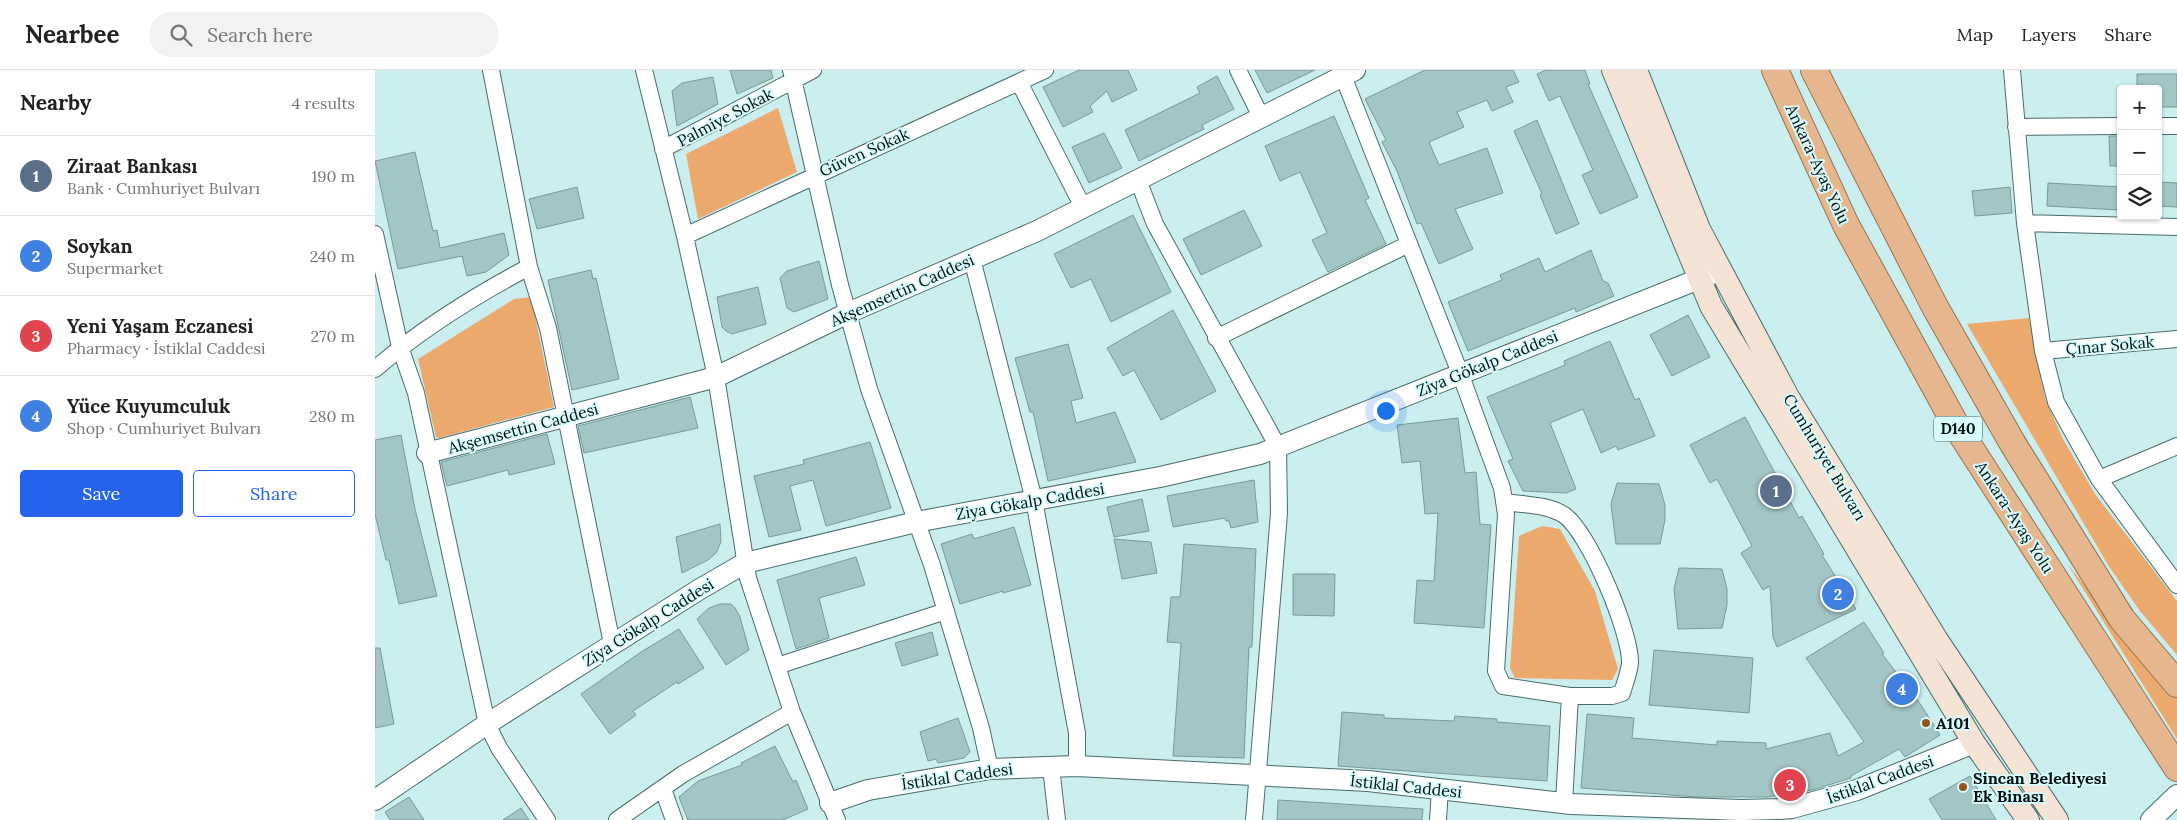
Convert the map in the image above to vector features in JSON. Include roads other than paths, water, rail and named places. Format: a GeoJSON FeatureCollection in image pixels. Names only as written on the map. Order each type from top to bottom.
{"type":"FeatureCollection","features":[{"type":"Feature","properties":{"kind":"highway","name":"Ankara-Ayaş Yolu"},"geometry":{"type":"LineString","coordinates":[[1775,70],[1846,225],[1958,429],[2177,768]]}},
{"type":"Feature","properties":{"kind":"highway","name":"D140"},"geometry":{"type":"LineString","coordinates":[[1820,72],[1935,308],[2032,477],[2122,619],[2177,684]]}},
{"type":"Feature","properties":{"kind":"main road","name":"Cumhuriyet Bulvarı"},"geometry":{"type":"LineString","coordinates":[[1613,70],[1711,306],[2021,818]]}},
{"type":"Feature","properties":{"kind":"main road","name":"Cumhuriyet Bulvarı"},"geometry":{"type":"LineString","coordinates":[[1636,70],[1699,229],[1803,422],[1937,640],[2057,820]]}},
{"type":"Feature","properties":{"kind":"street"},"geometry":{"type":"LineString","coordinates":[[491,70],[529,267],[548,328],[612,644]]}},
{"type":"Feature","properties":{"kind":"street"},"geometry":{"type":"LineString","coordinates":[[644,70],[685,236],[716,377],[748,578],[792,712],[833,811]]}},
{"type":"Feature","properties":{"kind":"street","name":"Palmiye Sokak"},"geometry":{"type":"LineString","coordinates":[[663,149],[792,75],[813,70]]}},
{"type":"Feature","properties":{"kind":"street","name":"Güven Sokak"},"geometry":{"type":"LineString","coordinates":[[685,236],[815,174],[1045,70]]}},
{"type":"Feature","properties":{"kind":"street"},"geometry":{"type":"LineString","coordinates":[[1238,70],[1261,117]]}},
{"type":"Feature","properties":{"kind":"street"},"geometry":{"type":"LineString","coordinates":[[2011,70],[2025,223],[2043,351],[2056,402],[2099,478],[2177,585]]}},
{"type":"Feature","properties":{"kind":"street"},"geometry":{"type":"LineString","coordinates":[[1349,73],[1409,244],[1460,373],[1502,488],[1506,514],[1497,671],[1503,686],[1570,696],[1612,696],[1621,693],[1630,662],[1616,603],[1588,547],[1565,516],[1544,507],[1505,502]]}},
{"type":"Feature","properties":{"kind":"street","name":"Akşemsettin Caddesi"},"geometry":{"type":"LineString","coordinates":[[427,453],[716,377],[848,314],[1083,207],[1349,73]]}},
{"type":"Feature","properties":{"kind":"street"},"geometry":{"type":"LineString","coordinates":[[792,75],[848,314],[869,389],[946,611],[981,728],[989,769]]}},
{"type":"Feature","properties":{"kind":"street"},"geometry":{"type":"LineString","coordinates":[[1019,82],[1083,207]]}},
{"type":"Feature","properties":{"kind":"street"},"geometry":{"type":"LineString","coordinates":[[2016,127],[2117,126]]}},
{"type":"Feature","properties":{"kind":"street"},"geometry":{"type":"LineString","coordinates":[[2162,126],[2177,126]]}},
{"type":"Feature","properties":{"kind":"street"},"geometry":{"type":"LineString","coordinates":[[1137,180],[1155,224],[1216,338],[1278,447],[1279,513],[1254,820]]}},
{"type":"Feature","properties":{"kind":"street"},"geometry":{"type":"LineString","coordinates":[[2025,223],[2177,227]]}},
{"type":"Feature","properties":{"kind":"street"},"geometry":{"type":"LineString","coordinates":[[375,234],[400,348],[416,393],[427,453],[487,724],[499,748],[547,820]]}},
{"type":"Feature","properties":{"kind":"street"},"geometry":{"type":"LineString","coordinates":[[1216,338],[1409,244]]}},
{"type":"Feature","properties":{"kind":"street"},"geometry":{"type":"LineString","coordinates":[[972,259],[1035,500],[1077,733],[1077,766]]}},
{"type":"Feature","properties":{"kind":"street"},"geometry":{"type":"LineString","coordinates":[[375,369],[400,348],[493,286],[529,267]]}},
{"type":"Feature","properties":{"kind":"street","name":"Ziya Gökalp Caddesi"},"geometry":{"type":"LineString","coordinates":[[375,800],[487,724],[612,644],[745,563],[916,522],[1160,477],[1259,454],[1460,373],[1700,280],[1721,270]]}},
{"type":"Feature","properties":{"kind":"street","name":"Çınar Sokak"},"geometry":{"type":"LineString","coordinates":[[2043,351],[2177,339]]}},
{"type":"Feature","properties":{"kind":"street"},"geometry":{"type":"LineString","coordinates":[[2099,478],[2177,446]]}},
{"type":"Feature","properties":{"kind":"street"},"geometry":{"type":"LineString","coordinates":[[777,666],[946,611]]}},
{"type":"Feature","properties":{"kind":"street"},"geometry":{"type":"LineString","coordinates":[[1564,803],[1570,696]]}},
{"type":"Feature","properties":{"kind":"street"},"geometry":{"type":"LineString","coordinates":[[617,820],[683,774],[792,712]]}},
{"type":"Feature","properties":{"kind":"street","name":"İstiklal Caddesi"},"geometry":{"type":"LineString","coordinates":[[833,811],[867,790],[989,769],[1077,766],[1368,781],[1564,803],[1741,810],[1781,814],[1792,808],[1857,790],[1974,743]]}},
{"type":"Feature","properties":{"kind":"street"},"geometry":{"type":"LineString","coordinates":[[1051,767],[1057,820]]}},
{"type":"Feature","properties":{"kind":"street"},"geometry":{"type":"LineString","coordinates":[[663,788],[674,820]]}},
{"type":"Feature","properties":{"kind":"street"},"geometry":{"type":"LineString","coordinates":[[1438,820],[1440,789]]}},
{"type":"Feature","properties":{"kind":"street"},"geometry":{"type":"LineString","coordinates":[[2151,820],[2177,795]]}},
{"type":"Feature","properties":{"kind":"place","name":"Ziraat Bankası"},"geometry":{"type":"Point","coordinates":[1776,491]}},
{"type":"Feature","properties":{"kind":"place","name":"Soykan"},"geometry":{"type":"Point","coordinates":[1838,594]}},
{"type":"Feature","properties":{"kind":"place","name":"Yüce Kuyumculuk"},"geometry":{"type":"Point","coordinates":[1902,689]}},
{"type":"Feature","properties":{"kind":"place","name":"A101"},"geometry":{"type":"Point","coordinates":[1926,723]}},
{"type":"Feature","properties":{"kind":"place","name":"Yeni Yaşam Eczanesi"},"geometry":{"type":"Point","coordinates":[1790,785]}},
{"type":"Feature","properties":{"kind":"place","name":"Sincan Belediyesi Ek Binası"},"geometry":{"type":"Point","coordinates":[1963,787]}}]}
